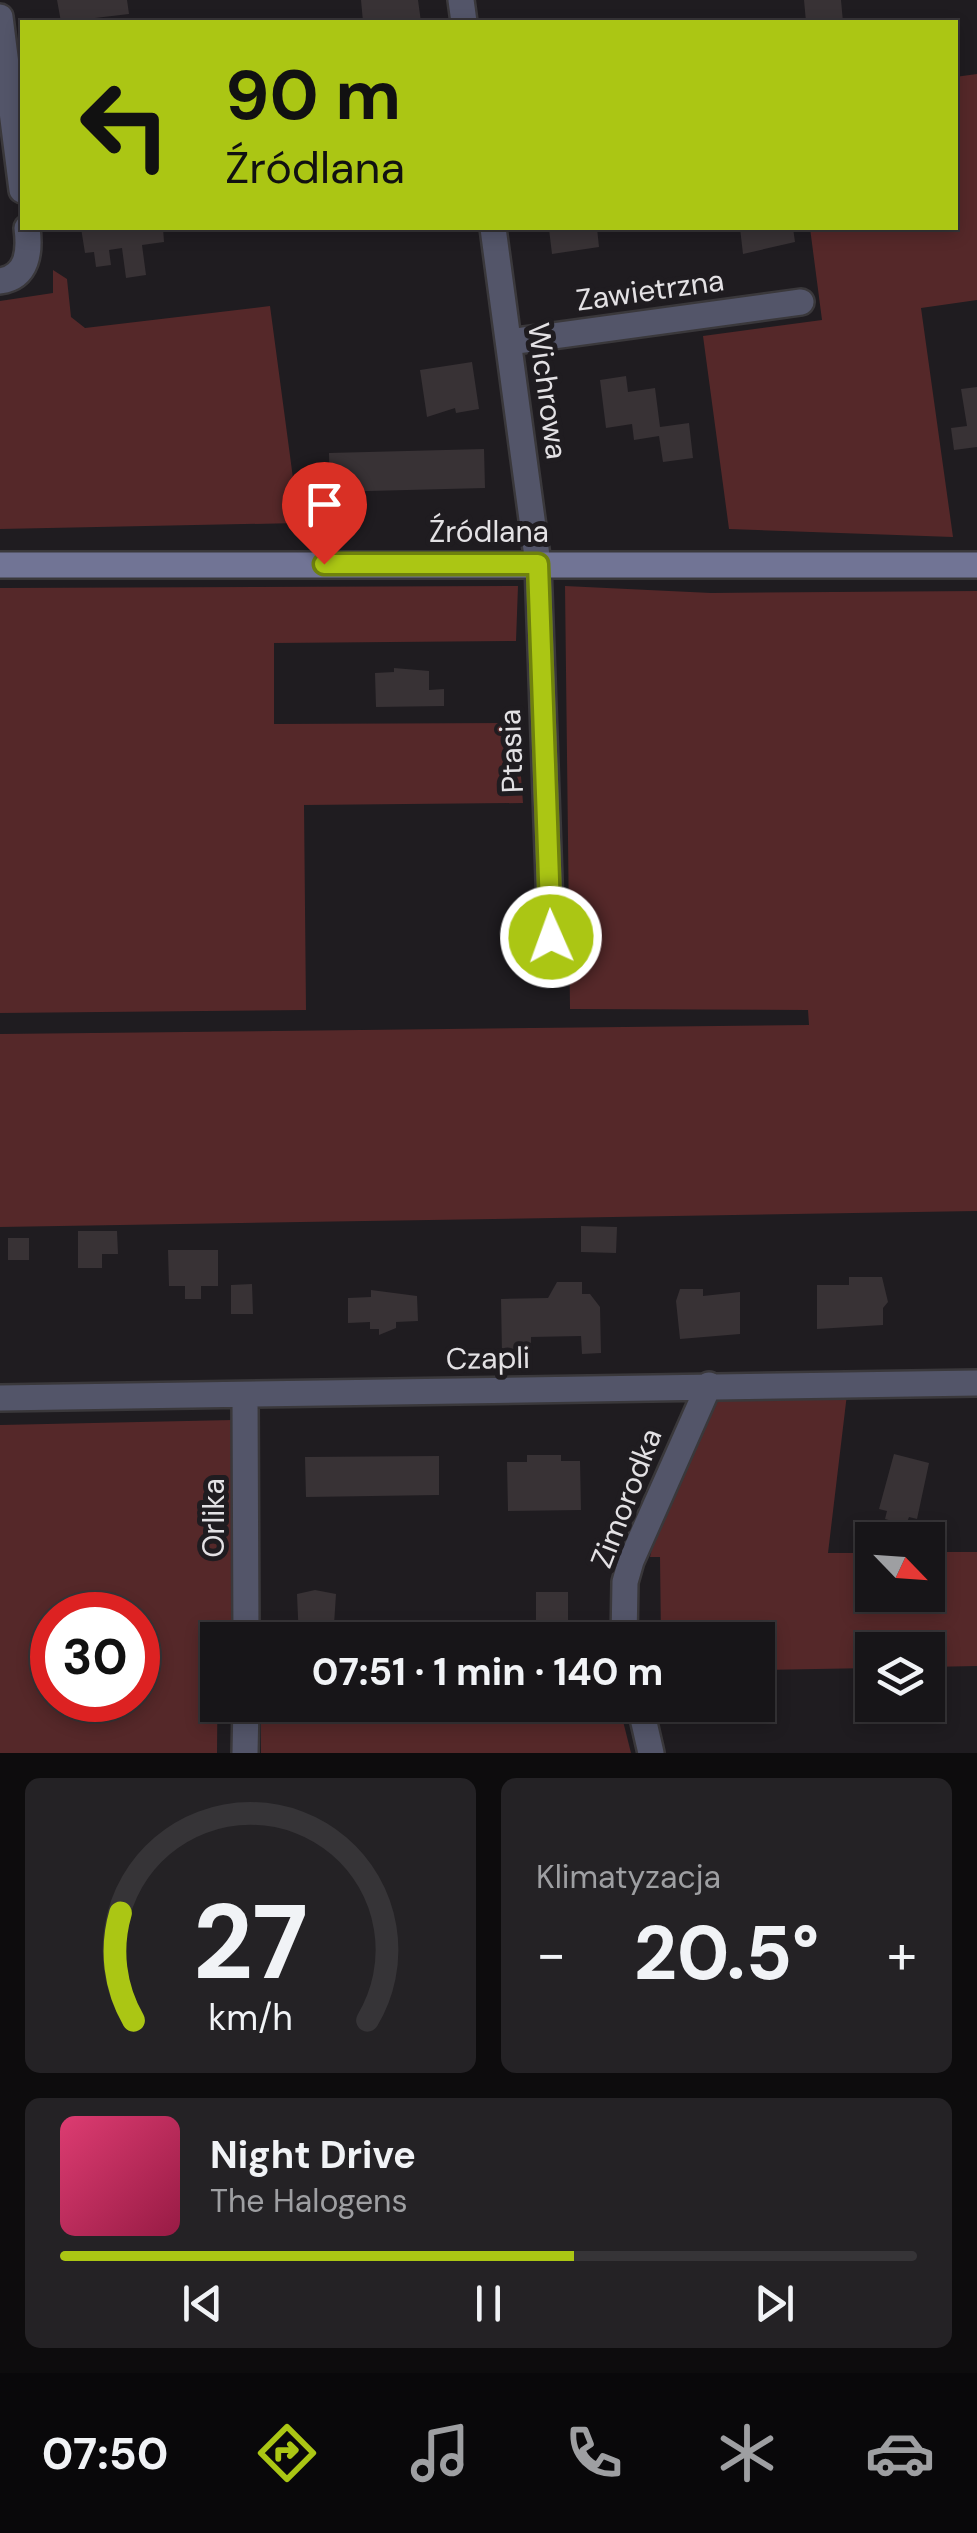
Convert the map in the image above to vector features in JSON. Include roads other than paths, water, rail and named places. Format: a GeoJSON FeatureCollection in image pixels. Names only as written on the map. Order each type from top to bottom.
{"type":"FeatureCollection","features":[{"type":"Feature","properties":{"kind":"main road","name":"Źródlana"},"geometry":{"type":"LineString","coordinates":[[0,565],[977,565]]}},
{"type":"Feature","properties":{"kind":"street"},"geometry":{"type":"LineString","coordinates":[[0,17],[20,174]]}},
{"type":"Feature","properties":{"kind":"street"},"geometry":{"type":"LineString","coordinates":[[0,281],[18,274],[26,262],[30,249],[27,230]]}},
{"type":"Feature","properties":{"kind":"street","name":"Wichrowa"},"geometry":{"type":"LineString","coordinates":[[492,230],[538,564]]}},
{"type":"Feature","properties":{"kind":"street","name":"Zawietrzna"},"geometry":{"type":"LineString","coordinates":[[508,342],[801,302]]}},
{"type":"Feature","properties":{"kind":"street","name":"Ptasia"},"geometry":{"type":"LineString","coordinates":[[538,564],[551,937]]}},
{"type":"Feature","properties":{"kind":"street","name":"Czapli"},"geometry":{"type":"LineString","coordinates":[[0,1398],[977,1384]]}},
{"type":"Feature","properties":{"kind":"street","name":"Zimorodka"},"geometry":{"type":"LineString","coordinates":[[624,1622],[625,1582],[631,1560],[709,1386]]}},
{"type":"Feature","properties":{"kind":"street","name":"Orlika"},"geometry":{"type":"LineString","coordinates":[[245,1395],[246,1622]]}},
{"type":"Feature","properties":{"kind":"street"},"geometry":{"type":"LineString","coordinates":[[245,1753],[246,1722]]}},
{"type":"Feature","properties":{"kind":"street"},"geometry":{"type":"LineString","coordinates":[[644,1722],[651,1753]]}}]}
